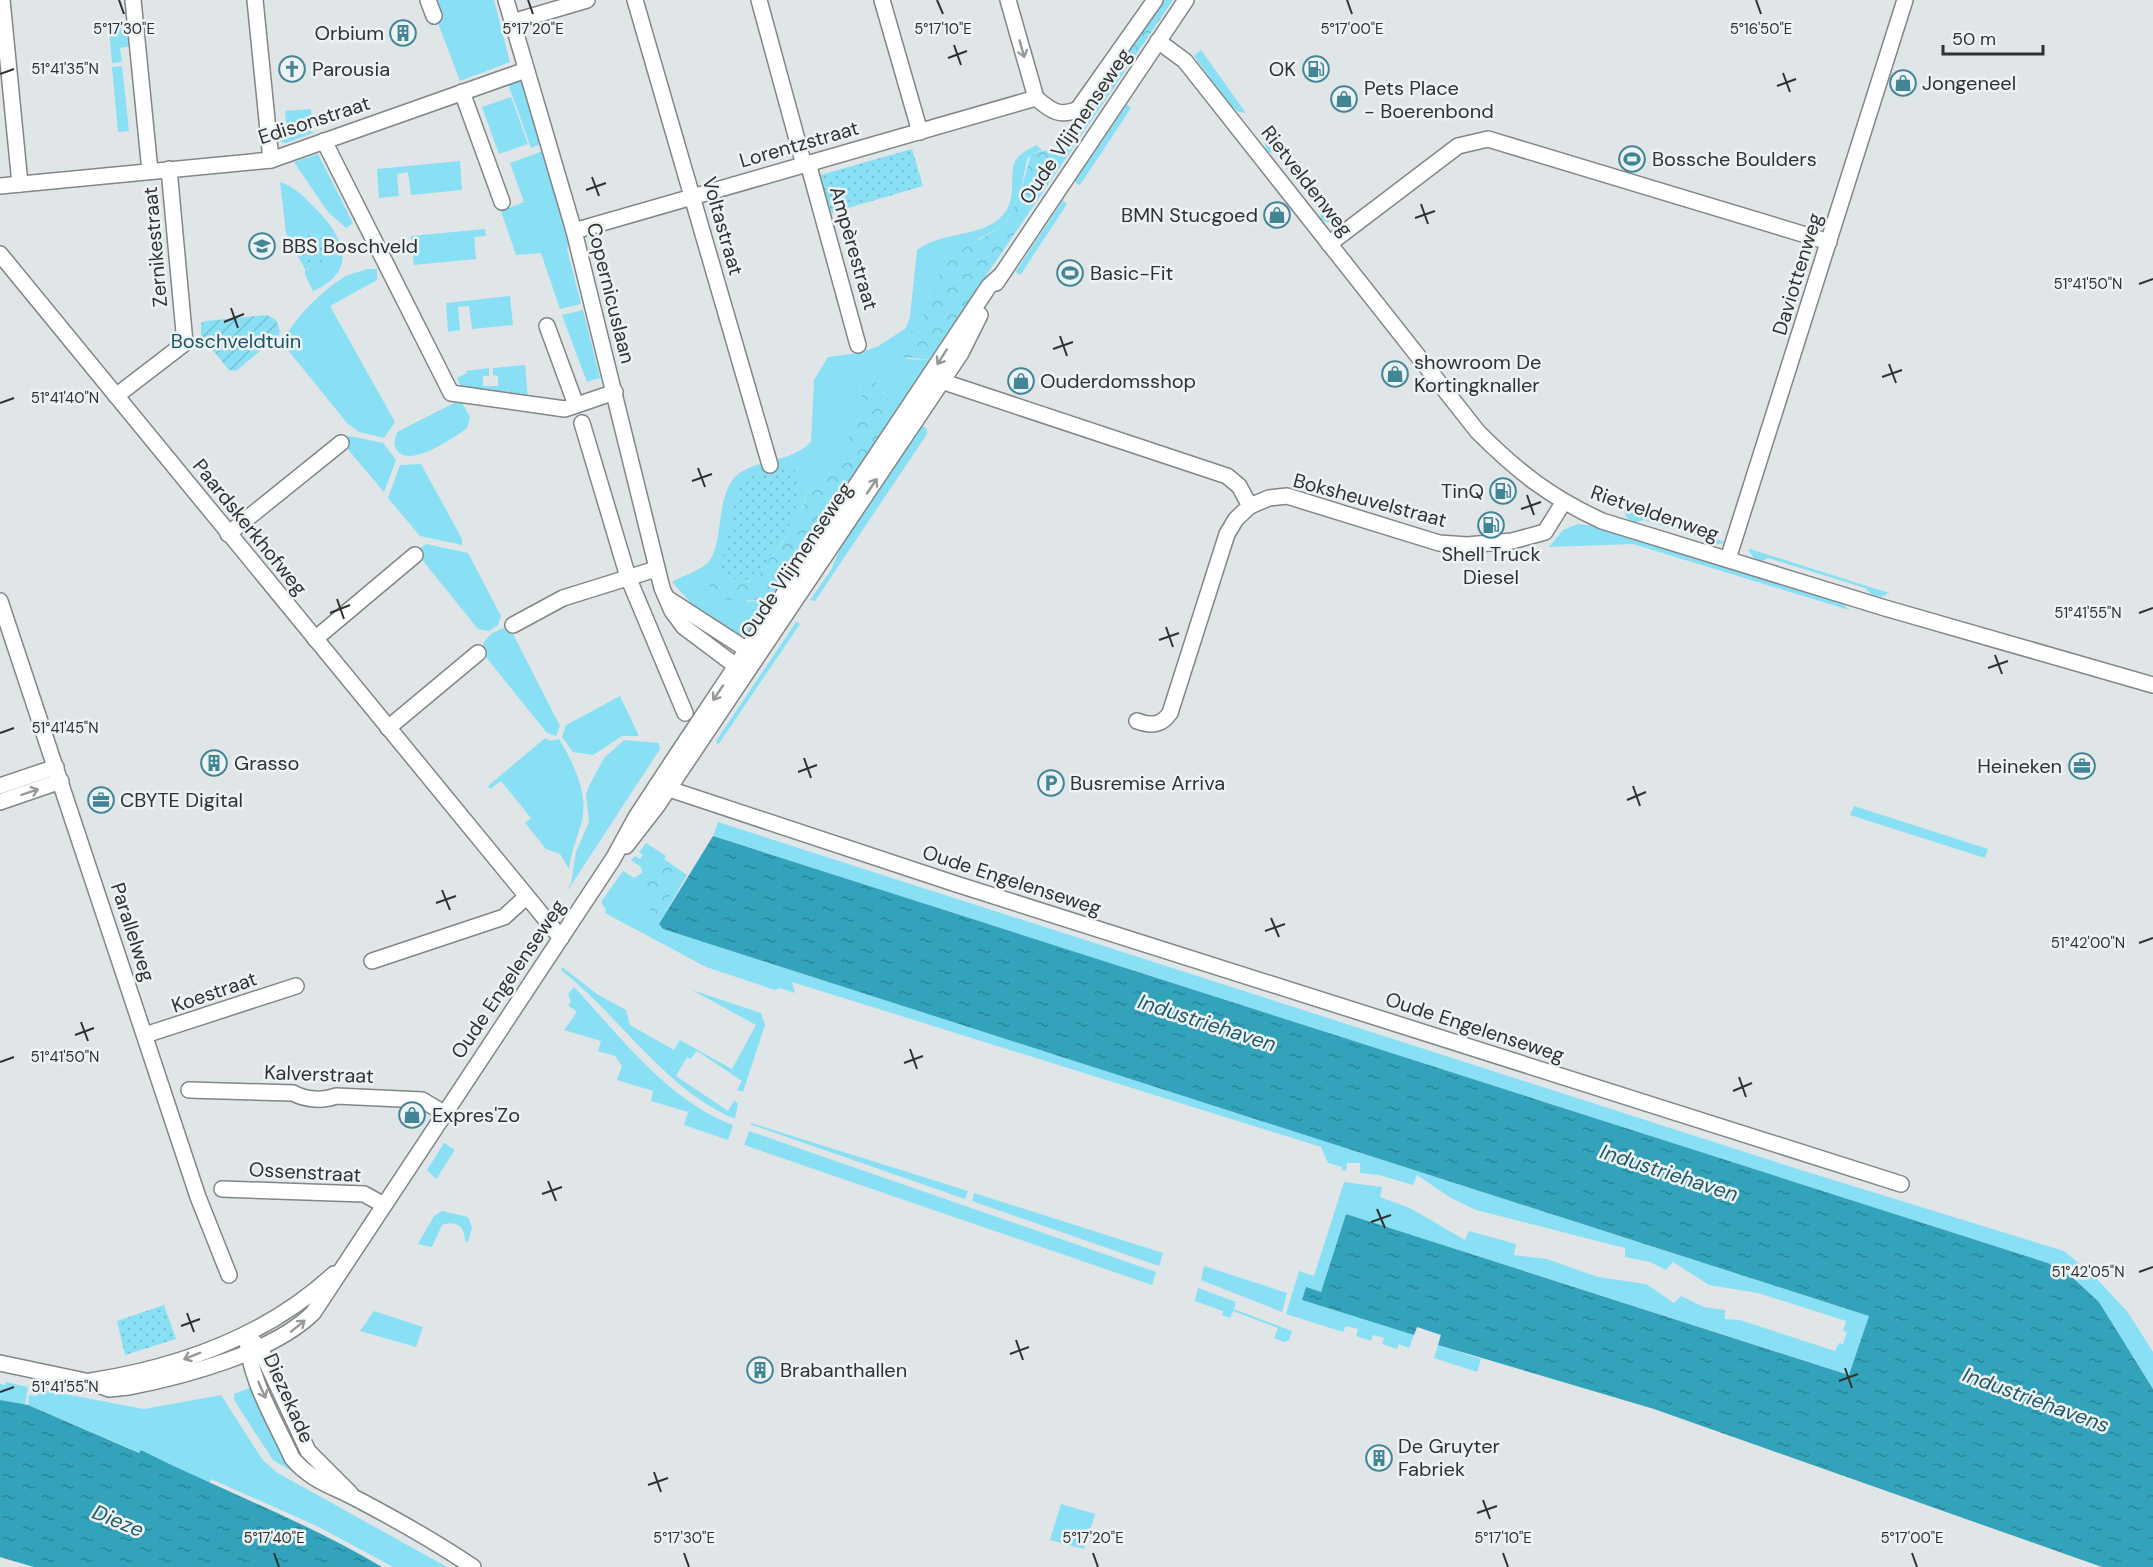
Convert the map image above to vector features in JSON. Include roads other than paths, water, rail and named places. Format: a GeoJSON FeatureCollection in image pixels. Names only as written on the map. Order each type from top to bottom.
{"type":"FeatureCollection","features":[{"type":"Feature","properties":{"kind":"street"},"geometry":{"type":"LineString","coordinates":[[2,0],[5,101],[20,184]]}},
{"type":"Feature","properties":{"kind":"street"},"geometry":{"type":"LineString","coordinates":[[133,0],[150,171]]}},
{"type":"Feature","properties":{"kind":"street"},"geometry":{"type":"LineString","coordinates":[[255,0],[271,160]]}},
{"type":"Feature","properties":{"kind":"street"},"geometry":{"type":"LineString","coordinates":[[428,0],[434,16]]}},
{"type":"Feature","properties":{"kind":"street","name":"Copernicuslaan"},"geometry":{"type":"LineString","coordinates":[[506,0],[573,231],[615,392],[657,568],[667,598],[672,611],[684,627],[741,670]]}},
{"type":"Feature","properties":{"kind":"street"},"geometry":{"type":"LineString","coordinates":[[512,22],[587,0]]}},
{"type":"Feature","properties":{"kind":"street","name":"Voltastraat"},"geometry":{"type":"LineString","coordinates":[[634,0],[770,465]]}},
{"type":"Feature","properties":{"kind":"street","name":"Ampèrestraat"},"geometry":{"type":"LineString","coordinates":[[759,0],[858,345]]}},
{"type":"Feature","properties":{"kind":"street"},"geometry":{"type":"LineString","coordinates":[[882,0],[920,132]]}},
{"type":"Feature","properties":{"kind":"street"},"geometry":{"type":"LineString","coordinates":[[1008,0],[1036,98]]}},
{"type":"Feature","properties":{"kind":"street","name":"Oude Vlijmenseweg"},"geometry":{"type":"LineString","coordinates":[[1036,98],[1055,113],[1070,113],[1078,109],[1155,0]]}},
{"type":"Feature","properties":{"kind":"street","name":"Oude Vlijmenseweg"},"geometry":{"type":"LineString","coordinates":[[663,787],[935,380],[989,286],[1000,276],[1186,0]]}},
{"type":"Feature","properties":{"kind":"street","name":"Daviottenweg"},"geometry":{"type":"LineString","coordinates":[[1728,560],[1905,0]]}},
{"type":"Feature","properties":{"kind":"street","name":"Rietveldenweg"},"geometry":{"type":"LineString","coordinates":[[1158,41],[1185,61],[1478,432],[1517,471],[1563,503],[1602,521],[1728,560],[2153,685]]}},
{"type":"Feature","properties":{"kind":"street","name":"Edisonstraat"},"geometry":{"type":"LineString","coordinates":[[0,186],[271,160],[526,70]]}},
{"type":"Feature","properties":{"kind":"street"},"geometry":{"type":"LineString","coordinates":[[462,92],[502,202]]}},
{"type":"Feature","properties":{"kind":"street","name":"Lorentzstraat"},"geometry":{"type":"LineString","coordinates":[[573,231],[1036,98]]}},
{"type":"Feature","properties":{"kind":"street"},"geometry":{"type":"LineString","coordinates":[[1329,244],[1458,146],[1488,139],[1829,242]]}},
{"type":"Feature","properties":{"kind":"street"},"geometry":{"type":"LineString","coordinates":[[324,141],[422,331],[451,393],[565,409],[615,392]]}},
{"type":"Feature","properties":{"kind":"street","name":"Zernikestraat"},"geometry":{"type":"LineString","coordinates":[[116,396],[185,343],[169,169]]}},
{"type":"Feature","properties":{"kind":"street","name":"Paardskerkhofweg"},"geometry":{"type":"LineString","coordinates":[[0,254],[561,938]]}},
{"type":"Feature","properties":{"kind":"street"},"geometry":{"type":"LineString","coordinates":[[547,326],[576,405]]}},
{"type":"Feature","properties":{"kind":"street"},"geometry":{"type":"LineString","coordinates":[[935,380],[1227,476],[1239,486],[1250,506],[1236,519],[1227,534],[1170,713],[1165,720],[1157,724],[1137,721]]}},
{"type":"Feature","properties":{"kind":"street"},"geometry":{"type":"LineString","coordinates":[[582,423],[628,577],[685,713]]}},
{"type":"Feature","properties":{"kind":"street"},"geometry":{"type":"LineString","coordinates":[[228,534],[341,443]]}},
{"type":"Feature","properties":{"kind":"street","name":"Boksheuvelstraat"},"geometry":{"type":"LineString","coordinates":[[1250,506],[1269,498],[1287,496],[1440,543],[1467,545],[1512,541],[1545,532],[1563,503]]}},
{"type":"Feature","properties":{"kind":"street"},"geometry":{"type":"LineString","coordinates":[[315,639],[416,555]]}},
{"type":"Feature","properties":{"kind":"street"},"geometry":{"type":"LineString","coordinates":[[513,625],[563,598],[657,568]]}},
{"type":"Feature","properties":{"kind":"street"},"geometry":{"type":"LineString","coordinates":[[667,598],[752,653]]}},
{"type":"Feature","properties":{"kind":"street","name":"Parallelweg"},"geometry":{"type":"LineString","coordinates":[[0,601],[202,1207],[229,1275]]}},
{"type":"Feature","properties":{"kind":"street"},"geometry":{"type":"LineString","coordinates":[[388,728],[478,653]]}},
{"type":"Feature","properties":{"kind":"street"},"geometry":{"type":"LineString","coordinates":[[0,786],[56,766]]}},
{"type":"Feature","properties":{"kind":"street"},"geometry":{"type":"LineString","coordinates":[[0,802],[61,782]]}},
{"type":"Feature","properties":{"kind":"street","name":"Oude Engelenseweg"},"geometry":{"type":"LineString","coordinates":[[0,1363],[90,1382],[109,1389],[129,1387],[253,1350],[281,1339],[302,1325],[326,1298],[345,1264],[444,1113],[663,787],[978,891],[1900,1184]]}},
{"type":"Feature","properties":{"kind":"street"},"geometry":{"type":"LineString","coordinates":[[372,961],[504,917],[526,897]]}},
{"type":"Feature","properties":{"kind":"street","name":"Koestraat"},"geometry":{"type":"LineString","coordinates":[[145,1035],[296,986]]}},
{"type":"Feature","properties":{"kind":"street","name":"Kalverstraat"},"geometry":{"type":"LineString","coordinates":[[189,1090],[293,1093],[302,1098],[327,1099],[336,1096],[422,1100],[444,1113]]}},
{"type":"Feature","properties":{"kind":"street","name":"Ossenstraat"},"geometry":{"type":"LineString","coordinates":[[222,1189],[364,1194],[384,1204]]}},
{"type":"Feature","properties":{"kind":"street","name":"Oude Engelenseweg"},"geometry":{"type":"LineString","coordinates":[[90,1382],[161,1368],[246,1334],[287,1313],[345,1264]]}},
{"type":"Feature","properties":{"kind":"street","name":"Diezekade"},"geometry":{"type":"LineString","coordinates":[[246,1334],[292,1458],[311,1477],[354,1497],[473,1567]]}},
{"type":"Feature","properties":{"kind":"water"},"geometry":{"type":"Polygon","coordinates":[[[713,836],[2048,1263],[2074,1279],[2099,1302],[2153,1389],[2153,1567],[2102,1567],[1654,1409],[1438,1345],[1441,1335],[1417,1327],[1414,1335],[1302,1300],[1306,1287],[1321,1292],[1346,1214],[1849,1375],[1869,1316],[663,929],[659,924],[713,836]]]}},
{"type":"Feature","properties":{"kind":"water","name":"Dieze"},"geometry":{"type":"Polygon","coordinates":[[[0,1400],[28,1405],[139,1453],[141,1450],[293,1520],[382,1567],[34,1567],[0,1557],[0,1400]]]}},
{"type":"Feature","properties":{"kind":"place","name":"Orbium"},"geometry":{"type":"Point","coordinates":[403,33]}},
{"type":"Feature","properties":{"kind":"place","name":"Parousia"},"geometry":{"type":"Point","coordinates":[292,69]}},
{"type":"Feature","properties":{"kind":"place","name":"OK"},"geometry":{"type":"Point","coordinates":[1316,69]}},
{"type":"Feature","properties":{"kind":"place","name":"Jongeneel"},"geometry":{"type":"Point","coordinates":[1903,83]}},
{"type":"Feature","properties":{"kind":"place","name":"Pets Place - Boerenbond"},"geometry":{"type":"Point","coordinates":[1344,99]}},
{"type":"Feature","properties":{"kind":"place","name":"Bossche Boulders"},"geometry":{"type":"Point","coordinates":[1632,159]}},
{"type":"Feature","properties":{"kind":"place","name":"BMN Stucgoed"},"geometry":{"type":"Point","coordinates":[1277,215]}},
{"type":"Feature","properties":{"kind":"place","name":"BBS Boschveld"},"geometry":{"type":"Point","coordinates":[262,246]}},
{"type":"Feature","properties":{"kind":"place","name":"Basic-Fit"},"geometry":{"type":"Point","coordinates":[1070,273]}},
{"type":"Feature","properties":{"kind":"place","name":"showroom De Kortingknaller"},"geometry":{"type":"Point","coordinates":[1395,374]}},
{"type":"Feature","properties":{"kind":"place","name":"Ouderdomsshop"},"geometry":{"type":"Point","coordinates":[1021,381]}},
{"type":"Feature","properties":{"kind":"place","name":"TinQ"},"geometry":{"type":"Point","coordinates":[1503,491]}},
{"type":"Feature","properties":{"kind":"place","name":"Shell Truck Diesel"},"geometry":{"type":"Point","coordinates":[1491,525]}},
{"type":"Feature","properties":{"kind":"place","name":"Grasso"},"geometry":{"type":"Point","coordinates":[214,763]}},
{"type":"Feature","properties":{"kind":"place","name":"Heineken"},"geometry":{"type":"Point","coordinates":[2082,766]}},
{"type":"Feature","properties":{"kind":"place","name":"Busremise Arriva"},"geometry":{"type":"Point","coordinates":[1051,783]}},
{"type":"Feature","properties":{"kind":"place","name":"CBYTE Digital"},"geometry":{"type":"Point","coordinates":[101,800]}},
{"type":"Feature","properties":{"kind":"place","name":"Expres'Zo"},"geometry":{"type":"Point","coordinates":[412,1115]}},
{"type":"Feature","properties":{"kind":"place","name":"Brabanthallen"},"geometry":{"type":"Point","coordinates":[760,1370]}},
{"type":"Feature","properties":{"kind":"place","name":"De Gruyter Fabriek"},"geometry":{"type":"Point","coordinates":[1379,1458]}},
{"type":"Feature","properties":{"kind":"park label","name":"Boschveldtuin"},"geometry":{"type":"Point","coordinates":[236,341]}},
{"type":"Feature","properties":{"kind":"water label","name":"Industriehaven"},"geometry":{"type":"Point","coordinates":[1207,1023]}},
{"type":"Feature","properties":{"kind":"water label","name":"Industriehaven"},"geometry":{"type":"Point","coordinates":[1669,1173]}},
{"type":"Feature","properties":{"kind":"water label","name":"Industriehavens"},"geometry":{"type":"Point","coordinates":[2036,1400]}}]}
